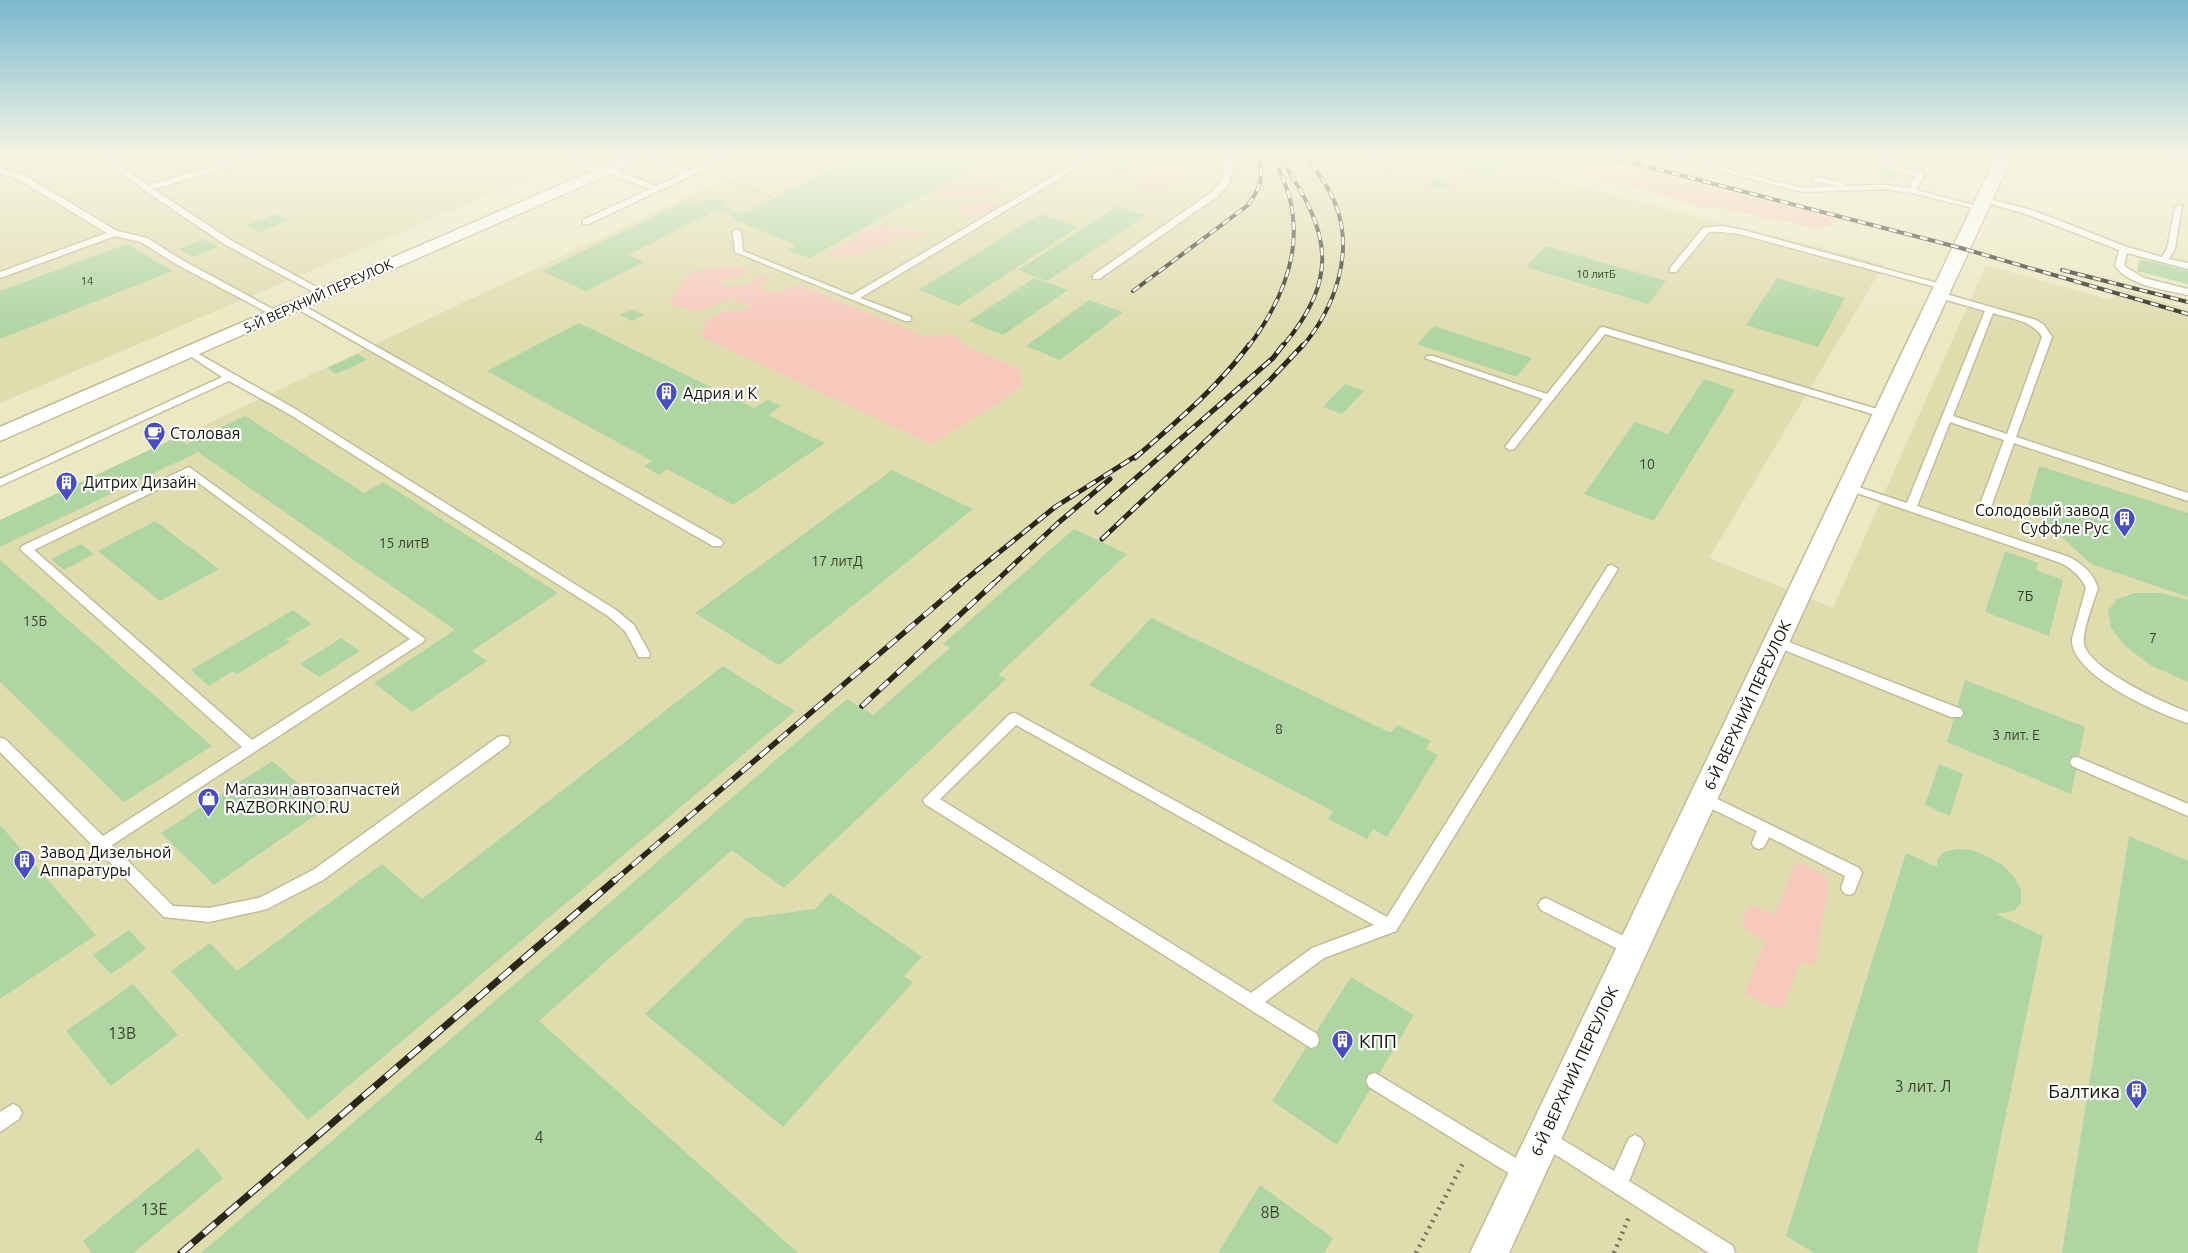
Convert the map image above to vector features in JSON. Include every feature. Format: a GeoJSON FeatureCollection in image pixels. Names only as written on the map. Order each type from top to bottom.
{"type":"FeatureCollection","features":[{"type":"Feature","properties":{"kind":"street","name":"5-Й ВЕРХНИЙ ПЕРЕУЛОК"},"geometry":{"type":"LineString","coordinates":[[0,435],[503,215]]}},
{"type":"Feature","properties":{"kind":"street","name":"6-Й ВЕРХНИЙ ПЕРЕУЛОК"},"geometry":{"type":"LineString","coordinates":[[1489,1253],[1977,215]]}},
{"type":"Feature","properties":{"kind":"lane"},"geometry":{"type":"LineString","coordinates":[[85,215],[114,233],[144,240],[179,262],[278,314]]}},
{"type":"Feature","properties":{"kind":"lane"},"geometry":{"type":"LineString","coordinates":[[188,215],[229,243],[324,294]]}},
{"type":"Feature","properties":{"kind":"lane"},"geometry":{"type":"LineString","coordinates":[[586,222],[600,215]]}},
{"type":"Feature","properties":{"kind":"lane"},"geometry":{"type":"LineString","coordinates":[[853,298],[992,215]]}},
{"type":"Feature","properties":{"kind":"lane"},"geometry":{"type":"LineString","coordinates":[[1096,277],[1183,215]]}},
{"type":"Feature","properties":{"kind":"lane"},"geometry":{"type":"LineString","coordinates":[[2039,215],[2124,249],[2188,266]]}},
{"type":"Feature","properties":{"kind":"lane"},"geometry":{"type":"LineString","coordinates":[[2164,260],[2171,249],[2177,215]]}},
{"type":"Feature","properties":{"kind":"lane"},"geometry":{"type":"LineString","coordinates":[[1673,270],[1706,230],[1721,229],[1740,232],[1941,290],[1990,310],[2033,322],[2041,327],[2047,337],[1984,510]]}},
{"type":"Feature","properties":{"kind":"lane"},"geometry":{"type":"LineString","coordinates":[[737,232],[739,252],[908,319]]}},
{"type":"Feature","properties":{"kind":"lane"},"geometry":{"type":"LineString","coordinates":[[0,275],[114,233]]}},
{"type":"Feature","properties":{"kind":"lane"},"geometry":{"type":"LineString","coordinates":[[2124,249],[2119,266],[2122,271],[2140,279],[2188,292]]}},
{"type":"Feature","properties":{"kind":"lane"},"geometry":{"type":"LineString","coordinates":[[297,305],[716,543]]}},
{"type":"Feature","properties":{"kind":"lane"},"geometry":{"type":"LineString","coordinates":[[1911,507],[1990,310]]}},
{"type":"Feature","properties":{"kind":"lane"},"geometry":{"type":"LineString","coordinates":[[1510,447],[1603,330],[1883,414]]}},
{"type":"Feature","properties":{"kind":"lane"},"geometry":{"type":"LineString","coordinates":[[190,352],[229,377],[293,412],[612,613],[630,628],[644,654]]}},
{"type":"Feature","properties":{"kind":"lane"},"geometry":{"type":"LineString","coordinates":[[1430,358],[1550,398]]}},
{"type":"Feature","properties":{"kind":"lane"},"geometry":{"type":"LineString","coordinates":[[0,484],[229,377]]}},
{"type":"Feature","properties":{"kind":"lane"},"geometry":{"type":"LineString","coordinates":[[1948,418],[2188,497]]}},
{"type":"Feature","properties":{"kind":"lane"},"geometry":{"type":"LineString","coordinates":[[102,844],[252,748],[419,640],[188,470],[26,549],[252,748]]}},
{"type":"Feature","properties":{"kind":"lane"},"geometry":{"type":"LineString","coordinates":[[1849,486],[2075,565],[2090,580],[2092,588],[2078,643],[2082,652],[2114,682],[2140,697],[2188,718]]}},
{"type":"Feature","properties":{"kind":"lane"},"geometry":{"type":"LineString","coordinates":[[1252,1002],[1318,953],[1390,926],[1612,569]]}},
{"type":"Feature","properties":{"kind":"lane"},"geometry":{"type":"LineString","coordinates":[[1776,642],[1956,713]]}},
{"type":"Feature","properties":{"kind":"lane"},"geometry":{"type":"LineString","coordinates":[[1311,1040],[930,800],[1015,718],[1390,926]]}},
{"type":"Feature","properties":{"kind":"lane"},"geometry":{"type":"LineString","coordinates":[[0,743],[169,912],[209,915],[262,904],[318,875],[503,740]]}},
{"type":"Feature","properties":{"kind":"lane"},"geometry":{"type":"LineString","coordinates":[[2077,762],[2188,810]]}},
{"type":"Feature","properties":{"kind":"lane"},"geometry":{"type":"LineString","coordinates":[[1703,798],[1762,836],[1854,873],[1849,888]]}},
{"type":"Feature","properties":{"kind":"lane"},"geometry":{"type":"LineString","coordinates":[[1546,905],[1632,948]]}},
{"type":"Feature","properties":{"kind":"lane"},"geometry":{"type":"LineString","coordinates":[[1375,1080],[1526,1174]]}},
{"type":"Feature","properties":{"kind":"lane"},"geometry":{"type":"LineString","coordinates":[[1544,1137],[1726,1253]]}},
{"type":"Feature","properties":{"kind":"lane"},"geometry":{"type":"LineString","coordinates":[[1618,1184],[1635,1144]]}},
{"type":"Feature","properties":{"kind":"path"},"geometry":{"type":"LineString","coordinates":[[1416,1253],[1474,1142]]}},
{"type":"Feature","properties":{"kind":"path"},"geometry":{"type":"LineString","coordinates":[[1614,1253],[1637,1196]]}},
{"type":"Feature","properties":{"kind":"shaded area"},"geometry":{"type":"Polygon","coordinates":[[[0,215],[440,215],[0,403],[0,215]]]}},
{"type":"Feature","properties":{"kind":"shaded area"},"geometry":{"type":"Polygon","coordinates":[[[647,215],[1694,215],[1884,264],[1709,558],[1833,608],[1986,265],[2111,300],[2117,288],[2188,310],[2188,1253],[0,1253],[0,522],[647,215]]]}},
{"type":"Feature","properties":{"kind":"shaded area"},"geometry":{"type":"Polygon","coordinates":[[[1755,215],[1823,215],[1833,218],[1833,225],[1816,228],[1755,215]]]}},
{"type":"Feature","properties":{"kind":"shaded area"},"geometry":{"type":"Polygon","coordinates":[[[881,225],[906,231],[922,232],[919,238],[897,236],[883,246],[872,248],[859,255],[840,258],[830,256],[832,250],[853,242],[862,231],[881,225]]]}},
{"type":"Feature","properties":{"kind":"shaded area"},"geometry":{"type":"Polygon","coordinates":[[[741,266],[747,270],[738,278],[722,280],[722,285],[731,287],[741,286],[761,274],[768,274],[772,276],[758,285],[767,291],[778,291],[799,285],[926,337],[946,334],[962,340],[963,345],[1020,370],[1022,386],[997,404],[931,444],[702,337],[707,320],[725,311],[744,311],[750,305],[737,302],[733,298],[699,311],[672,306],[669,301],[690,273],[707,268],[741,266]]]}},
{"type":"Feature","properties":{"kind":"shaded area"},"geometry":{"type":"Polygon","coordinates":[[[1796,861],[1824,875],[1828,884],[1816,962],[1812,965],[1800,963],[1782,1008],[1769,1006],[1745,993],[1765,941],[1748,932],[1742,921],[1751,905],[1775,915],[1796,861]]]}},
{"type":"Feature","properties":{"kind":"building"},"geometry":{"type":"Polygon","coordinates":[[[273,215],[280,215],[289,220],[259,232],[246,225],[273,215]]]}},
{"type":"Feature","properties":{"kind":"building"},"geometry":{"type":"Polygon","coordinates":[[[656,215],[706,215],[628,255],[644,262],[586,291],[542,271],[656,215]]]}},
{"type":"Feature","properties":{"kind":"building"},"geometry":{"type":"Polygon","coordinates":[[[729,215],[886,215],[809,258],[788,250],[796,245],[732,219],[735,218],[729,215]]]}},
{"type":"Feature","properties":{"kind":"building"},"geometry":{"type":"Polygon","coordinates":[[[1038,215],[1044,215],[1078,227],[958,306],[919,290],[1038,215]]]}},
{"type":"Feature","properties":{"kind":"building"},"geometry":{"type":"Polygon","coordinates":[[[1102,215],[1145,215],[1047,281],[1018,270],[1102,215]]]}},
{"type":"Feature","properties":{"kind":"building"},"geometry":{"type":"Polygon","coordinates":[[[204,239],[218,247],[192,257],[179,249],[204,239]]]}},
{"type":"Feature","properties":{"kind":"building"},"geometry":{"type":"Polygon","coordinates":[[[127,244],[172,271],[0,339],[0,291],[127,244]]]}},
{"type":"Feature","properties":{"kind":"building"},"geometry":{"type":"Polygon","coordinates":[[[1546,246],[1666,281],[1648,304],[1526,267],[1546,246]]]}},
{"type":"Feature","properties":{"kind":"building"},"geometry":{"type":"Polygon","coordinates":[[[2140,259],[2188,271],[2188,284],[2137,271],[2140,259]]]}},
{"type":"Feature","properties":{"kind":"building"},"geometry":{"type":"Polygon","coordinates":[[[1034,278],[1068,290],[1003,335],[969,321],[1034,278]]]}},
{"type":"Feature","properties":{"kind":"building"},"geometry":{"type":"Polygon","coordinates":[[[1777,278],[1845,298],[1818,347],[1746,325],[1777,278]]]}},
{"type":"Feature","properties":{"kind":"building"},"geometry":{"type":"Polygon","coordinates":[[[1089,300],[1123,312],[1060,360],[1026,346],[1089,300]]]}},
{"type":"Feature","properties":{"kind":"building"},"geometry":{"type":"Polygon","coordinates":[[[632,309],[644,315],[632,321],[620,315],[632,309]]]}},
{"type":"Feature","properties":{"kind":"building","name":"Адрия и К"},"geometry":{"type":"Polygon","coordinates":[[[579,323],[754,408],[768,400],[781,406],[768,415],[825,443],[733,505],[667,469],[659,475],[644,466],[652,461],[487,371],[579,323]]]}},
{"type":"Feature","properties":{"kind":"building"},"geometry":{"type":"Polygon","coordinates":[[[1434,326],[1532,358],[1517,377],[1417,344],[1434,326]]]}},
{"type":"Feature","properties":{"kind":"building"},"geometry":{"type":"Polygon","coordinates":[[[358,354],[367,360],[336,374],[327,368],[358,354]]]}},
{"type":"Feature","properties":{"kind":"building"},"geometry":{"type":"Polygon","coordinates":[[[1704,379],[1735,390],[1654,521],[1584,494],[1635,422],[1668,434],[1704,379]]]}},
{"type":"Feature","properties":{"kind":"building"},"geometry":{"type":"Polygon","coordinates":[[[1345,384],[1364,391],[1342,414],[1323,407],[1345,384]]]}},
{"type":"Feature","properties":{"kind":"building"},"geometry":{"type":"Polygon","coordinates":[[[245,416],[364,493],[383,482],[558,593],[472,651],[487,661],[412,712],[374,683],[455,630],[198,452],[0,547],[0,520],[177,437],[186,444],[245,416]]]}},
{"type":"Feature","properties":{"kind":"building","name":"Солодовый завод Суффле Рус"},"geometry":{"type":"Polygon","coordinates":[[[2039,466],[2188,513],[2188,597],[2091,564],[2028,506],[2039,466]]]}},
{"type":"Feature","properties":{"kind":"building"},"geometry":{"type":"Polygon","coordinates":[[[892,470],[973,509],[779,665],[695,613],[892,470]]]}},
{"type":"Feature","properties":{"kind":"building"},"geometry":{"type":"Polygon","coordinates":[[[155,521],[219,569],[160,601],[98,551],[155,521]]]}},
{"type":"Feature","properties":{"kind":"building"},"geometry":{"type":"Polygon","coordinates":[[[1074,529],[1127,554],[998,675],[1006,679],[784,888],[732,850],[539,1021],[798,1253],[201,1253],[847,699],[873,715],[950,648],[943,644],[1074,529]]]}},
{"type":"Feature","properties":{"kind":"building"},"geometry":{"type":"Polygon","coordinates":[[[81,544],[94,554],[64,570],[51,559],[81,544]]]}},
{"type":"Feature","properties":{"kind":"building"},"geometry":{"type":"Polygon","coordinates":[[[2005,551],[2038,563],[2036,570],[2063,580],[2049,636],[1985,612],[2005,551]]]}},
{"type":"Feature","properties":{"kind":"building"},"geometry":{"type":"Polygon","coordinates":[[[0,560],[212,746],[124,802],[0,682],[0,560]]]}},
{"type":"Feature","properties":{"kind":"building"},"geometry":{"type":"Polygon","coordinates":[[[2135,593],[2161,593],[2188,600],[2188,682],[2152,666],[2126,647],[2111,628],[2108,611],[2117,599],[2135,593]]]}},
{"type":"Feature","properties":{"kind":"building"},"geometry":{"type":"Polygon","coordinates":[[[293,610],[312,624],[286,639],[290,642],[237,674],[233,671],[209,686],[191,670],[293,610]]]}},
{"type":"Feature","properties":{"kind":"building"},"geometry":{"type":"Polygon","coordinates":[[[1151,618],[1391,733],[1397,725],[1431,741],[1426,749],[1438,755],[1387,837],[1373,829],[1367,839],[1328,819],[1333,811],[1089,685],[1151,618]]]}},
{"type":"Feature","properties":{"kind":"building"},"geometry":{"type":"Polygon","coordinates":[[[341,638],[360,651],[319,677],[300,664],[341,638]]]}},
{"type":"Feature","properties":{"kind":"building"},"geometry":{"type":"Polygon","coordinates":[[[723,666],[795,711],[308,1120],[171,971],[210,943],[237,971],[382,864],[422,899],[723,666]]]}},
{"type":"Feature","properties":{"kind":"building"},"geometry":{"type":"Polygon","coordinates":[[[1965,680],[2085,727],[2071,794],[1947,742],[1965,680]]]}},
{"type":"Feature","properties":{"kind":"building"},"geometry":{"type":"Polygon","coordinates":[[[272,761],[326,808],[214,885],[161,833],[272,761]]]}},
{"type":"Feature","properties":{"kind":"building"},"geometry":{"type":"Polygon","coordinates":[[[1939,764],[1963,774],[1950,816],[1925,805],[1939,764]]]}},
{"type":"Feature","properties":{"kind":"building","name":"Завод Дизельной Аппаратуры"},"geometry":{"type":"Polygon","coordinates":[[[0,825],[96,935],[0,999],[0,825]]]}},
{"type":"Feature","properties":{"kind":"building","name":"Балтика"},"geometry":{"type":"Polygon","coordinates":[[[2129,836],[2188,861],[2188,1253],[2062,1253],[2129,836]]]}},
{"type":"Feature","properties":{"kind":"building"},"geometry":{"type":"Polygon","coordinates":[[[1957,849],[1972,850],[2004,866],[2015,878],[2021,891],[2021,903],[2014,911],[1996,914],[2043,936],[1977,1253],[1814,1253],[1786,1236],[1906,853],[1937,867],[1937,860],[1944,852],[1957,849]]]}},
{"type":"Feature","properties":{"kind":"building"},"geometry":{"type":"Polygon","coordinates":[[[830,893],[922,957],[904,976],[913,982],[783,1127],[645,1014],[746,918],[815,909],[830,893]]]}},
{"type":"Feature","properties":{"kind":"building"},"geometry":{"type":"Polygon","coordinates":[[[129,930],[146,949],[111,974],[93,955],[129,930]]]}},
{"type":"Feature","properties":{"kind":"building","name":"КПП"},"geometry":{"type":"Polygon","coordinates":[[[1351,977],[1414,1015],[1337,1145],[1272,1101],[1351,977]]]}},
{"type":"Feature","properties":{"kind":"building"},"geometry":{"type":"Polygon","coordinates":[[[133,984],[178,1035],[111,1086],[66,1031],[133,984]]]}},
{"type":"Feature","properties":{"kind":"building"},"geometry":{"type":"Polygon","coordinates":[[[198,1148],[223,1178],[133,1253],[92,1253],[83,1241],[198,1148]]]}},
{"type":"Feature","properties":{"kind":"building"},"geometry":{"type":"Polygon","coordinates":[[[1260,1185],[1333,1238],[1324,1253],[1218,1253],[1260,1185]]]}},
{"type":"Feature","properties":{"kind":"railway"},"geometry":{"type":"LineString","coordinates":[[1133,291],[1234,215]]}},
{"type":"Feature","properties":{"kind":"railway"},"geometry":{"type":"LineString","coordinates":[[1248,347],[1269,315],[1285,280],[1293,243],[1293,215]]}},
{"type":"Feature","properties":{"kind":"railway"},"geometry":{"type":"LineString","coordinates":[[1282,347],[1301,322],[1314,298],[1321,276],[1322,254],[1319,233],[1313,215]]}},
{"type":"Feature","properties":{"kind":"railway"},"geometry":{"type":"LineString","coordinates":[[1302,347],[1324,315],[1338,279],[1343,241],[1339,215]]}},
{"type":"Feature","properties":{"kind":"railway"},"geometry":{"type":"LineString","coordinates":[[1836,215],[1961,248],[2188,314]]}},
{"type":"Feature","properties":{"kind":"railway"},"geometry":{"type":"LineString","coordinates":[[2062,270],[2188,302]]}},
{"type":"Feature","properties":{"kind":"railway"},"geometry":{"type":"LineString","coordinates":[[1135,458],[1209,390],[1237,361],[1249,345]]}},
{"type":"Feature","properties":{"kind":"railway"},"geometry":{"type":"LineString","coordinates":[[1097,512],[1273,358],[1283,345]]}},
{"type":"Feature","properties":{"kind":"railway"},"geometry":{"type":"LineString","coordinates":[[1102,539],[1270,380],[1303,345]]}},
{"type":"Feature","properties":{"kind":"railway"},"geometry":{"type":"LineString","coordinates":[[960,584],[1055,507],[1139,454]]}},
{"type":"Feature","properties":{"kind":"railway"},"geometry":{"type":"LineString","coordinates":[[993,584],[1058,523],[1110,479]]}},
{"type":"Feature","properties":{"kind":"railway"},"geometry":{"type":"LineString","coordinates":[[614,881],[962,583]]}},
{"type":"Feature","properties":{"kind":"railway"},"geometry":{"type":"LineString","coordinates":[[862,706],[994,583]]}},
{"type":"Feature","properties":{"kind":"railway"},"geometry":{"type":"LineString","coordinates":[[181,1253],[615,880]]}},
{"type":"Feature","properties":{"kind":"place","name":"Адрия и К"},"geometry":{"type":"Point","coordinates":[667,412]}},
{"type":"Feature","properties":{"kind":"place","name":"Столовая"},"geometry":{"type":"Point","coordinates":[154,452]}},
{"type":"Feature","properties":{"kind":"place","name":"Дитрих Дизайн"},"geometry":{"type":"Point","coordinates":[67,501]}},
{"type":"Feature","properties":{"kind":"place","name":"Солодовый завод Суффле Рус"},"geometry":{"type":"Point","coordinates":[2125,538]}},
{"type":"Feature","properties":{"kind":"place","name":"Магазин автозапчастей RAZBORKINO.RU"},"geometry":{"type":"Point","coordinates":[209,817]}},
{"type":"Feature","properties":{"kind":"place","name":"Завод Дизельной Аппаратуры"},"geometry":{"type":"Point","coordinates":[24,880]}},
{"type":"Feature","properties":{"kind":"place","name":"КПП"},"geometry":{"type":"Point","coordinates":[1343,1060]}},
{"type":"Feature","properties":{"kind":"place","name":"Балтика"},"geometry":{"type":"Point","coordinates":[2136,1110]}}]}
